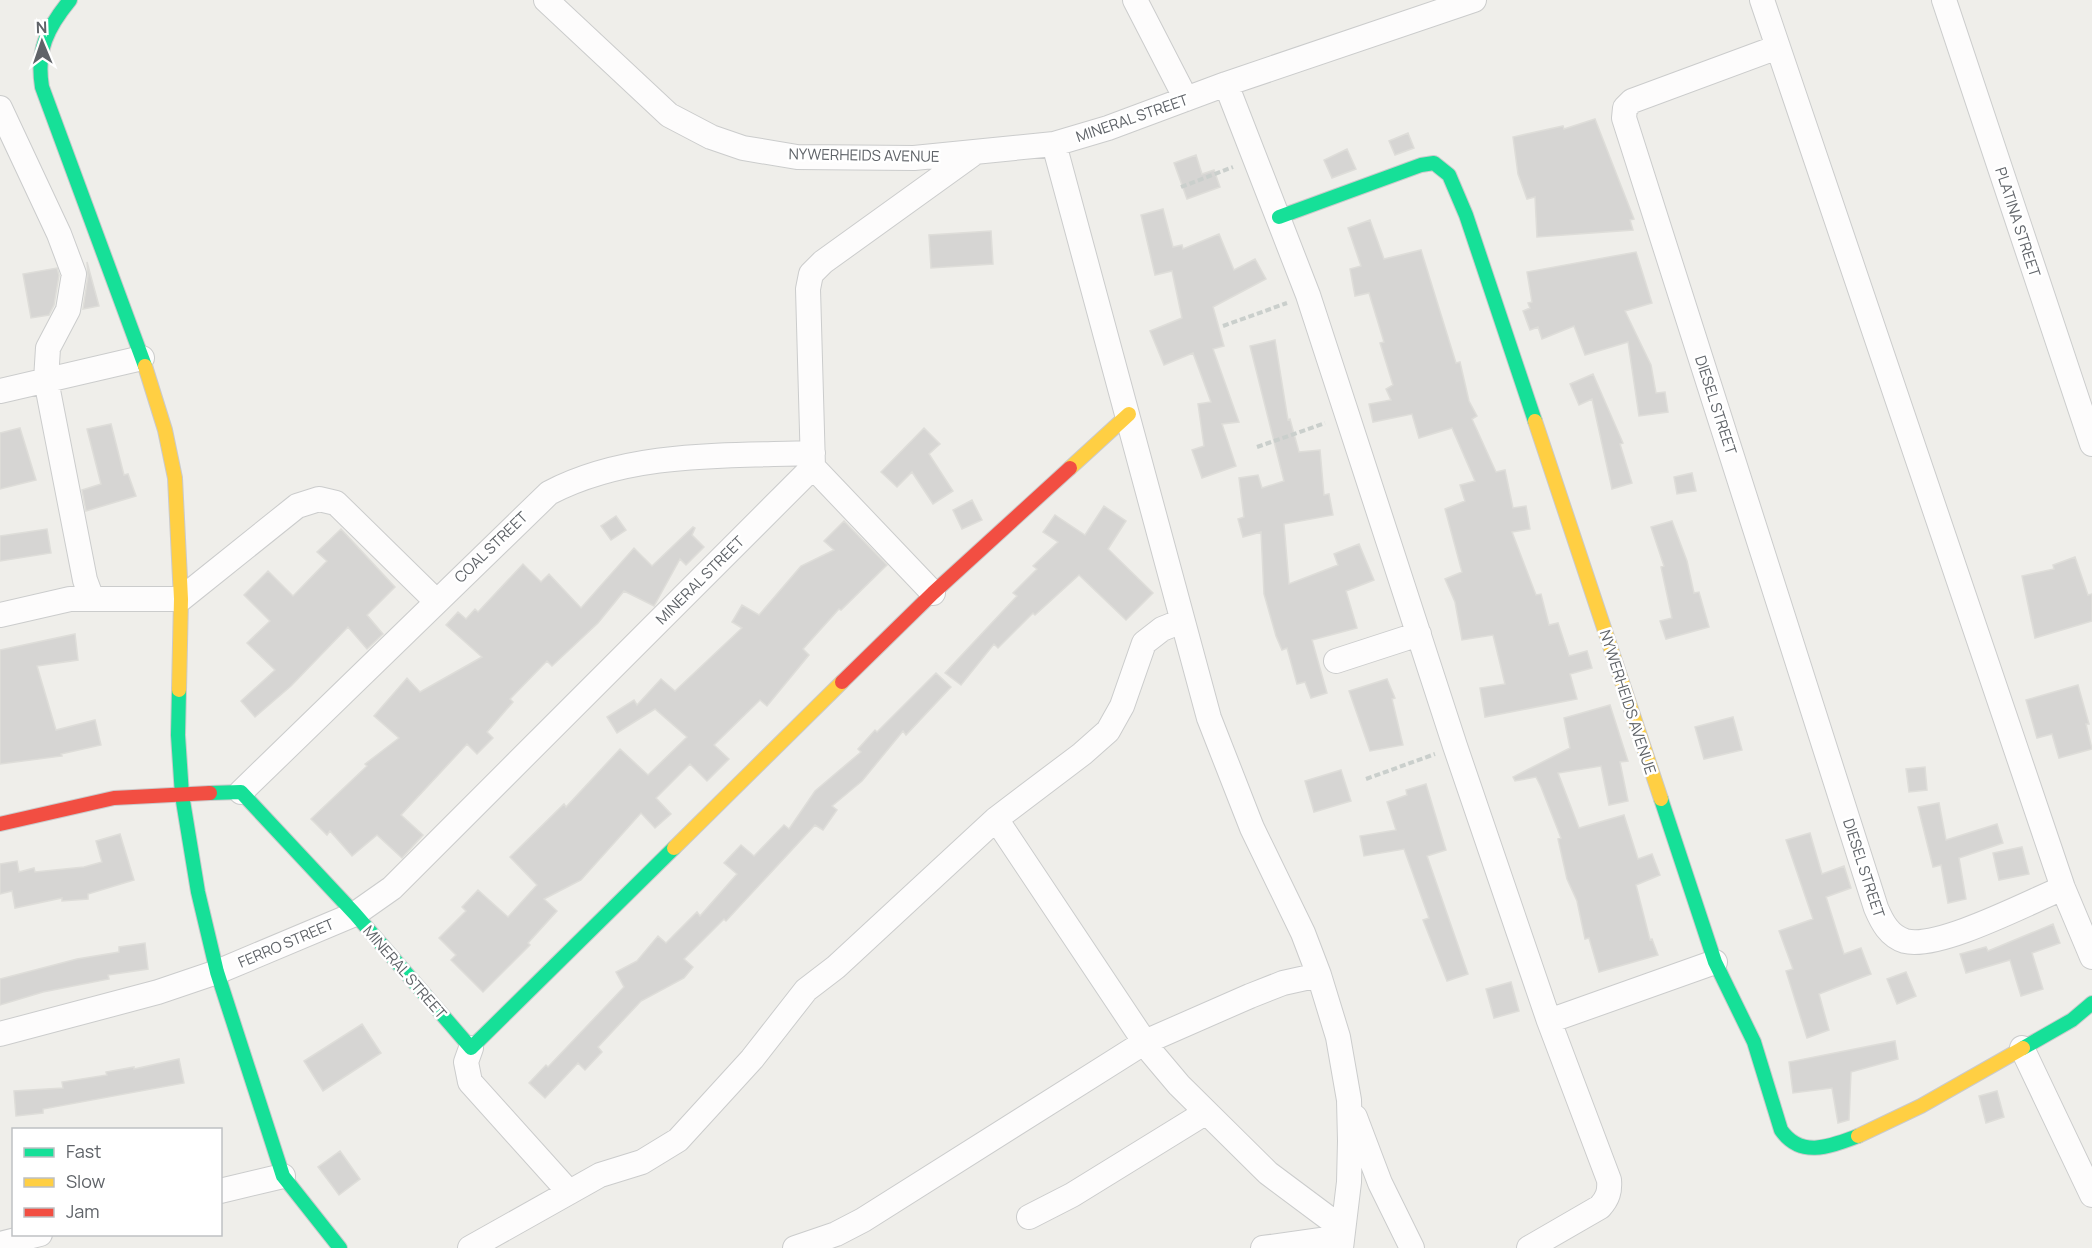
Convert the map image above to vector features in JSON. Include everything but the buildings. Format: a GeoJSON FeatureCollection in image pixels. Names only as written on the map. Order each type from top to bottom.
{"type":"FeatureCollection","features":[{"type":"Feature","properties":{"kind":"street"},"geometry":{"type":"LineString","coordinates":[[70,0],[52,21],[41,41],[38,69],[42,87],[142,358],[165,430],[175,478],[181,608],[178,735],[182,795],[198,892],[217,972],[283,1176],[340,1248]]}},
{"type":"Feature","properties":{"kind":"street","name":"NYWERHEIDS AVENUE"},"geometry":{"type":"LineString","coordinates":[[546,0],[660,107],[711,137],[742,148],[798,157],[914,158],[973,154],[1054,144]]}},
{"type":"Feature","properties":{"kind":"street"},"geometry":{"type":"LineString","coordinates":[[1135,0],[1186,99]]}},
{"type":"Feature","properties":{"kind":"street","name":"MINERAL STREET"},"geometry":{"type":"LineString","coordinates":[[1054,144],[1108,128],[1226,84],[1474,0]]}},
{"type":"Feature","properties":{"kind":"street"},"geometry":{"type":"LineString","coordinates":[[1762,0],[2063,888],[2092,957]]}},
{"type":"Feature","properties":{"kind":"street","name":"PLATINA STREET"},"geometry":{"type":"LineString","coordinates":[[1944,0],[2092,444]]}},
{"type":"Feature","properties":{"kind":"street","name":"DIESEL STREET"},"geometry":{"type":"LineString","coordinates":[[1778,47],[1632,101],[1625,108],[1624,118],[1876,908],[1888,931],[1904,940],[1921,942],[1946,937],[2063,888]]}},
{"type":"Feature","properties":{"kind":"street"},"geometry":{"type":"LineString","coordinates":[[1226,84],[1308,295],[1349,414],[1455,746],[1549,1021],[1605,1167],[1610,1190],[1600,1207],[1529,1248]]}},
{"type":"Feature","properties":{"kind":"street"},"geometry":{"type":"LineString","coordinates":[[0,108],[59,234],[74,274],[68,310],[48,348],[46,380],[85,580],[92,599]]}},
{"type":"Feature","properties":{"kind":"street"},"geometry":{"type":"LineString","coordinates":[[1054,144],[1129,414],[1209,718],[1222,755],[1319,975],[1338,1037],[1349,1100],[1349,1182],[1342,1238]]}},
{"type":"Feature","properties":{"kind":"street"},"geometry":{"type":"LineString","coordinates":[[933,593],[813,460],[808,289],[812,274],[823,262],[973,154]]}},
{"type":"Feature","properties":{"kind":"street","name":"NYWERHEIDS AVENUE"},"geometry":{"type":"LineString","coordinates":[[1279,217],[1421,165],[1434,163],[1449,175],[1470,226],[1715,962],[1754,1042],[1782,1130],[1787,1139],[1802,1148],[1824,1148],[1865,1134],[1921,1106],[2072,1020],[2092,1003]]}},
{"type":"Feature","properties":{"kind":"street"},"geometry":{"type":"LineString","coordinates":[[0,391],[142,358]]}},
{"type":"Feature","properties":{"kind":"street"},"geometry":{"type":"LineString","coordinates":[[570,1192],[470,1082],[466,1062],[471,1048],[933,593],[1129,414]]}},
{"type":"Feature","properties":{"kind":"street","name":"COAL STREET"},"geometry":{"type":"LineString","coordinates":[[241,792],[537,502],[573,480],[628,466],[676,459],[813,460]]}},
{"type":"Feature","properties":{"kind":"street","name":"MINERAL STREET"},"geometry":{"type":"LineString","coordinates":[[471,1048],[355,914],[392,888],[813,460]]}},
{"type":"Feature","properties":{"kind":"street"},"geometry":{"type":"LineString","coordinates":[[0,615],[60,600],[92,599],[181,608],[297,506],[319,499],[336,503],[436,601]]}},
{"type":"Feature","properties":{"kind":"street"},"geometry":{"type":"LineString","coordinates":[[470,1248],[600,1175],[642,1162],[678,1140],[752,1059],[789,1008],[806,990],[836,967],[996,819],[1082,754],[1108,731],[1122,706],[1144,643],[1162,629],[1182,621]]}},
{"type":"Feature","properties":{"kind":"street"},"geometry":{"type":"LineString","coordinates":[[1336,661],[1419,634]]}},
{"type":"Feature","properties":{"kind":"street"},"geometry":{"type":"LineString","coordinates":[[0,824],[114,798],[241,792]]}},
{"type":"Feature","properties":{"kind":"street","name":"FERRO STREET"},"geometry":{"type":"LineString","coordinates":[[0,1034],[150,994],[217,972],[355,914],[241,792]]}},
{"type":"Feature","properties":{"kind":"street"},"geometry":{"type":"LineString","coordinates":[[996,819],[1144,1042],[1179,1085],[1268,1173],[1342,1238]]}},
{"type":"Feature","properties":{"kind":"street"},"geometry":{"type":"LineString","coordinates":[[1549,1021],[1715,962]]}},
{"type":"Feature","properties":{"kind":"street"},"geometry":{"type":"LineString","coordinates":[[795,1248],[836,1234],[863,1220],[1144,1042],[1272,987],[1319,975]]}},
{"type":"Feature","properties":{"kind":"street"},"geometry":{"type":"LineString","coordinates":[[2022,1048],[2092,1195]]}},
{"type":"Feature","properties":{"kind":"street"},"geometry":{"type":"LineString","coordinates":[[1349,1100],[1380,1183],[1412,1248]]}},
{"type":"Feature","properties":{"kind":"street"},"geometry":{"type":"LineString","coordinates":[[1029,1217],[1072,1195],[1205,1113]]}},
{"type":"Feature","properties":{"kind":"street"},"geometry":{"type":"LineString","coordinates":[[222,1191],[283,1176]]}},
{"type":"Feature","properties":{"kind":"street"},"geometry":{"type":"LineString","coordinates":[[0,1244],[32,1236]]}},
{"type":"Feature","properties":{"kind":"street"},"geometry":{"type":"LineString","coordinates":[[1263,1248],[1342,1238]]}},
{"type":"Feature","properties":{"kind":"path"},"geometry":{"type":"LineString","coordinates":[[1180,187],[1256,158]]}},
{"type":"Feature","properties":{"kind":"path"},"geometry":{"type":"LineString","coordinates":[[1223,326],[1308,295]]}},
{"type":"Feature","properties":{"kind":"path"},"geometry":{"type":"LineString","coordinates":[[1257,447],[1349,414]]}},
{"type":"Feature","properties":{"kind":"path"},"geometry":{"type":"LineString","coordinates":[[1366,779],[1455,746]]}},
{"type":"Feature","properties":{"kind":"traffic: fast"},"geometry":{"type":"LineString","coordinates":[[70,0],[55,20],[45,40],[41,62],[42,87],[145,366]]}},
{"type":"Feature","properties":{"kind":"traffic: fast"},"geometry":{"type":"LineString","coordinates":[[1279,217],[1421,165],[1434,163],[1449,175],[1466,215],[1535,421]]}},
{"type":"Feature","properties":{"kind":"traffic: fast"},"geometry":{"type":"LineString","coordinates":[[179,690],[178,735],[182,795],[198,892],[217,972],[283,1176],[340,1248]]}},
{"type":"Feature","properties":{"kind":"traffic: fast"},"geometry":{"type":"LineString","coordinates":[[210,793],[241,792],[355,914],[471,1048],[674,848]]}},
{"type":"Feature","properties":{"kind":"traffic: fast"},"geometry":{"type":"LineString","coordinates":[[1661,799],[1715,962],[1754,1042],[1781,1130],[1798,1145],[1817,1148],[1858,1136]]}},
{"type":"Feature","properties":{"kind":"traffic: fast"},"geometry":{"type":"LineString","coordinates":[[2023,1048],[2072,1020],[2092,1003]]}},
{"type":"Feature","properties":{"kind":"traffic: slow"},"geometry":{"type":"LineString","coordinates":[[145,366],[165,430],[175,478],[181,599],[179,690]]}},
{"type":"Feature","properties":{"kind":"traffic: slow"},"geometry":{"type":"LineString","coordinates":[[1070,468],[1129,414]]}},
{"type":"Feature","properties":{"kind":"traffic: slow"},"geometry":{"type":"LineString","coordinates":[[1535,421],[1661,799]]}},
{"type":"Feature","properties":{"kind":"traffic: slow"},"geometry":{"type":"LineString","coordinates":[[674,848],[842,682]]}},
{"type":"Feature","properties":{"kind":"traffic: slow"},"geometry":{"type":"LineString","coordinates":[[1858,1136],[1921,1106],[2023,1048]]}},
{"type":"Feature","properties":{"kind":"traffic: jam"},"geometry":{"type":"LineString","coordinates":[[842,682],[933,593],[1070,468]]}},
{"type":"Feature","properties":{"kind":"traffic: jam"},"geometry":{"type":"LineString","coordinates":[[0,824],[114,798],[210,793]]}}]}
